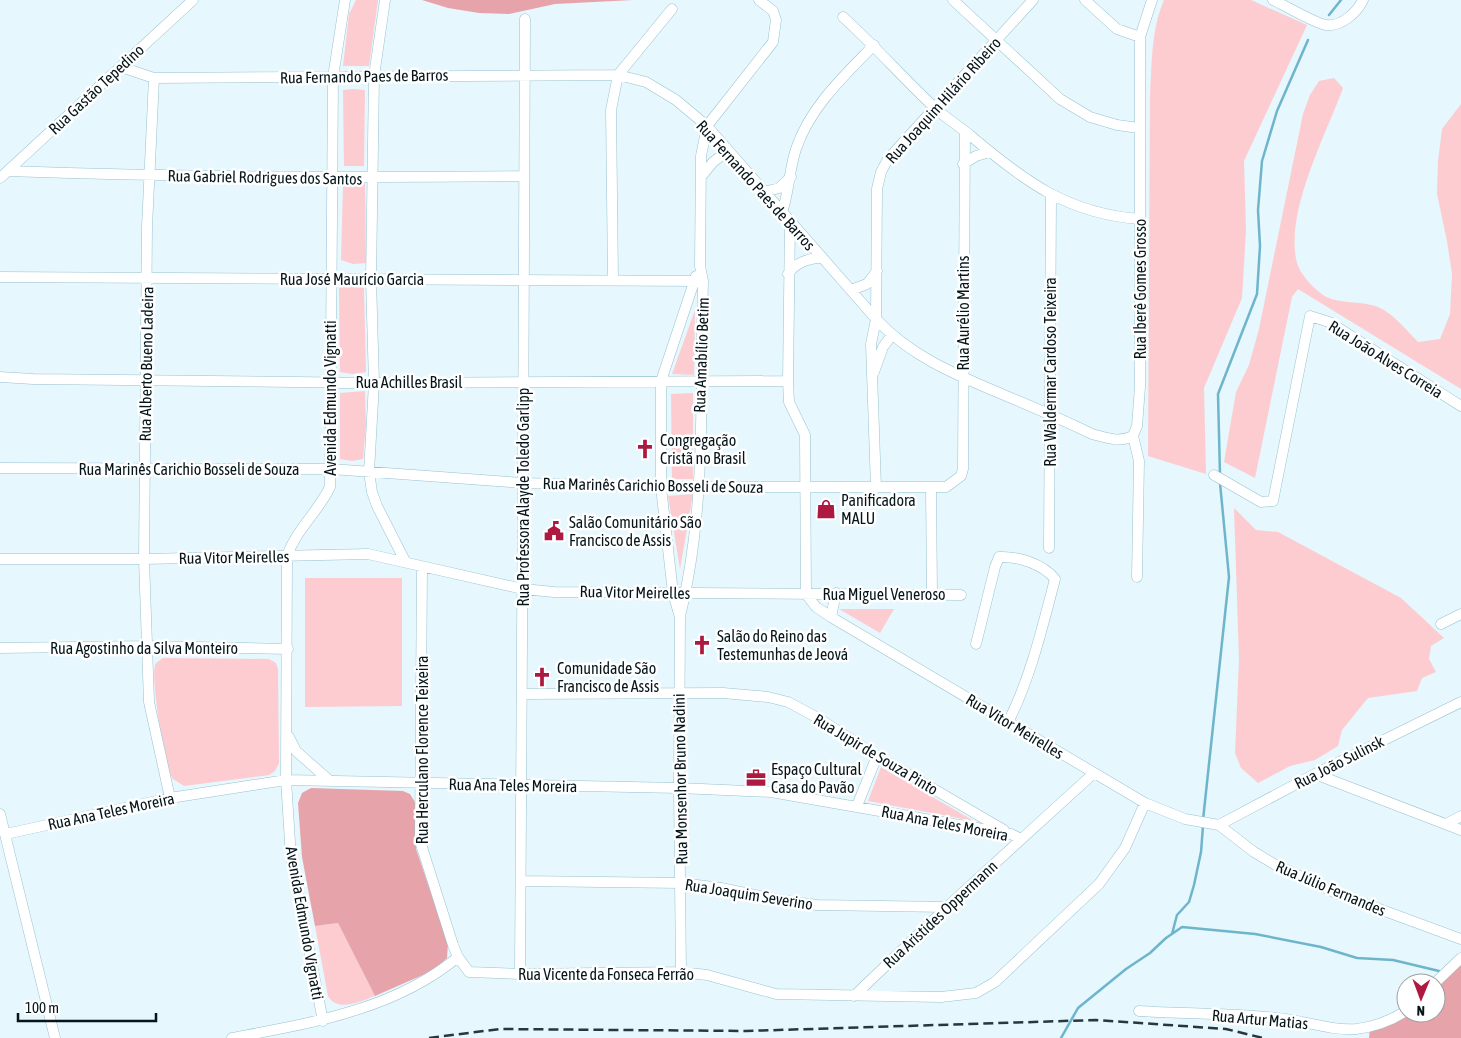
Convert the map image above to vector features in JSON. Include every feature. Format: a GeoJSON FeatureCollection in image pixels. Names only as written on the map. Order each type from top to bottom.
{"type":"FeatureCollection","features":[{"type":"Feature","properties":{"kind":"street","name":"Rua Gastão Tepedino"},"geometry":{"type":"LineString","coordinates":[[4,174],[193,0]]}},
{"type":"Feature","properties":{"kind":"street","name":"Avenida Edmundo Vignatti"},"geometry":{"type":"LineString","coordinates":[[323,1020],[291,858],[286,780],[288,735],[287,556],[297,535],[324,501],[330,487],[330,279],[333,77],[345,0]]}},
{"type":"Feature","properties":{"kind":"street"},"geometry":{"type":"LineString","coordinates":[[385,0],[374,76],[371,280],[374,383],[369,472],[372,492],[377,506],[404,561]]}},
{"type":"Feature","properties":{"kind":"street","name":"Rua Amabílio Betim"},"geometry":{"type":"LineString","coordinates":[[686,593],[699,486],[700,382],[698,281],[700,266],[701,156],[707,126],[773,42],[776,20],[773,11],[759,0]]}},
{"type":"Feature","properties":{"kind":"street"},"geometry":{"type":"LineString","coordinates":[[953,0],[1060,99],[1090,117],[1117,125],[1139,128]]}},
{"type":"Feature","properties":{"kind":"street","name":"Rua Joaquim Hilário Ribeiro"},"geometry":{"type":"LineString","coordinates":[[876,488],[871,344],[876,318],[877,189],[881,172],[888,159],[1034,0]]}},
{"type":"Feature","properties":{"kind":"street"},"geometry":{"type":"LineString","coordinates":[[1085,0],[1117,29],[1140,37]]}},
{"type":"Feature","properties":{"kind":"street","name":"Rua Iberê Gomes Grosso"},"geometry":{"type":"LineString","coordinates":[[1136,577],[1139,461],[1133,436],[1138,426],[1140,387],[1140,37],[1152,0]]}},
{"type":"Feature","properties":{"kind":"street"},"geometry":{"type":"LineString","coordinates":[[1273,0],[1326,25],[1344,21],[1359,9],[1364,0]]}},
{"type":"Feature","properties":{"kind":"street"},"geometry":{"type":"LineString","coordinates":[[613,279],[611,110],[618,74],[672,9]]}},
{"type":"Feature","properties":{"kind":"street"},"geometry":{"type":"LineString","coordinates":[[843,17],[874,45],[935,108],[965,130],[1009,169],[1051,196],[1086,210],[1120,218],[1140,219]]}},
{"type":"Feature","properties":{"kind":"street","name":"Rua Professora Alayde Toledo Garlipp"},"geometry":{"type":"LineString","coordinates":[[520,974],[523,694],[522,381],[525,19]]}},
{"type":"Feature","properties":{"kind":"street"},"geometry":{"type":"LineString","coordinates":[[782,213],[796,148],[820,104],[874,45]]}},
{"type":"Feature","properties":{"kind":"street","name":"Rua Fernando Paes de Barros"},"geometry":{"type":"LineString","coordinates":[[121,67],[154,78],[618,74],[646,82],[676,100],[707,126],[892,336],[917,355],[1092,434],[1114,440],[1124,440],[1133,436]]}},
{"type":"Feature","properties":{"kind":"street","name":"Rua Alberto Bueno Ladeira"},"geometry":{"type":"LineString","coordinates":[[154,78],[147,278],[144,559],[149,702],[170,798]]}},
{"type":"Feature","properties":{"kind":"street","name":"Rua Aurélio Martins"},"geometry":{"type":"LineString","coordinates":[[946,487],[961,476],[963,468],[963,164],[965,130]]}},
{"type":"Feature","properties":{"kind":"street"},"geometry":{"type":"LineString","coordinates":[[701,177],[713,162],[728,152]]}},
{"type":"Feature","properties":{"kind":"street"},"geometry":{"type":"LineString","coordinates":[[963,164],[976,156],[990,152]]}},
{"type":"Feature","properties":{"kind":"street","name":"Rua Gabriel Rodrigues dos Santos"},"geometry":{"type":"LineString","coordinates":[[4,174],[372,178],[523,176]]}},
{"type":"Feature","properties":{"kind":"street"},"geometry":{"type":"LineString","coordinates":[[764,192],[780,188],[791,176]]}},
{"type":"Feature","properties":{"kind":"street","name":"Rua Waldermar Cardoso Teixeira"},"geometry":{"type":"LineString","coordinates":[[1049,548],[1051,196]]}},
{"type":"Feature","properties":{"kind":"street"},"geometry":{"type":"LineString","coordinates":[[790,222],[788,381],[789,402],[805,435],[806,594]]}},
{"type":"Feature","properties":{"kind":"street"},"geometry":{"type":"LineString","coordinates":[[788,274],[798,264],[808,259],[822,257]]}},
{"type":"Feature","properties":{"kind":"street"},"geometry":{"type":"LineString","coordinates":[[850,290],[867,284],[877,271]]}},
{"type":"Feature","properties":{"kind":"street","name":"Rua José Maurício Garcia"},"geometry":{"type":"LineString","coordinates":[[0,277],[371,280],[613,279],[698,281]]}},
{"type":"Feature","properties":{"kind":"street","name":"Rua Monsenhor Bruno Nadini"},"geometry":{"type":"LineString","coordinates":[[680,616],[673,593],[661,487],[661,381],[698,281]]}},
{"type":"Feature","properties":{"kind":"street","name":"Rua João Alves Correia"},"geometry":{"type":"LineString","coordinates":[[1214,475],[1261,502],[1273,501],[1310,316],[1329,322],[1461,406]]}},
{"type":"Feature","properties":{"kind":"street","name":"Rua Joaquim Hilário Ribeiro"},"geometry":{"type":"LineString","coordinates":[[873,375],[884,348],[892,336]]}},
{"type":"Feature","properties":{"kind":"street","name":"Rua Achilles Brasil"},"geometry":{"type":"LineString","coordinates":[[0,377],[374,383],[788,381]]}},
{"type":"Feature","properties":{"kind":"street","name":"Rua Marinês Carichio Bosseli de Souza"},"geometry":{"type":"LineString","coordinates":[[0,468],[145,470],[331,469],[523,483],[661,487],[946,487]]}},
{"type":"Feature","properties":{"kind":"street"},"geometry":{"type":"LineString","coordinates":[[931,488],[932,593]]}},
{"type":"Feature","properties":{"kind":"street","name":"Rua Vitor Meirelles"},"geometry":{"type":"LineString","coordinates":[[0,559],[144,559],[368,554],[523,589],[806,594],[816,607],[832,617],[1145,804],[1189,820],[1214,824]]}},
{"type":"Feature","properties":{"kind":"street"},"geometry":{"type":"LineString","coordinates":[[976,644],[994,567],[1000,557],[1009,556],[1040,566],[1051,573],[1055,579],[1051,594],[1029,668],[1008,722]]}},
{"type":"Feature","properties":{"kind":"street","name":"Rua Herculano Florence Teixeira"},"geometry":{"type":"LineString","coordinates":[[422,567],[420,841],[458,957]]}},
{"type":"Feature","properties":{"kind":"street","name":"Rua Monsenhor Bruno Nadini"},"geometry":{"type":"LineString","coordinates":[[681,972],[678,692],[680,616],[686,593]]}},
{"type":"Feature","properties":{"kind":"street"},"geometry":{"type":"LineString","coordinates":[[832,617],[836,593]]}},
{"type":"Feature","properties":{"kind":"street","name":"Rua Miguel Veneroso"},"geometry":{"type":"LineString","coordinates":[[806,594],[932,593],[961,595]]}},
{"type":"Feature","properties":{"kind":"street"},"geometry":{"type":"LineString","coordinates":[[1441,624],[1461,614]]}},
{"type":"Feature","properties":{"kind":"street","name":"Rua Agostinho da Silva Monteiro"},"geometry":{"type":"LineString","coordinates":[[0,648],[148,646],[288,649]]}},
{"type":"Feature","properties":{"kind":"street","name":"Rua Jupir de Souza Pinto"},"geometry":{"type":"LineString","coordinates":[[523,694],[678,692],[768,697],[788,702],[818,718],[877,756],[1011,834]]}},
{"type":"Feature","properties":{"kind":"street","name":"Rua João Sulinsk"},"geometry":{"type":"LineString","coordinates":[[1214,824],[1461,702]]}},
{"type":"Feature","properties":{"kind":"street"},"geometry":{"type":"LineString","coordinates":[[288,735],[296,751],[330,781]]}},
{"type":"Feature","properties":{"kind":"street"},"geometry":{"type":"LineString","coordinates":[[857,806],[877,756]]}},
{"type":"Feature","properties":{"kind":"street","name":"Rua Aristides Oppermann"},"geometry":{"type":"LineString","coordinates":[[854,996],[1021,838],[1094,773]]}},
{"type":"Feature","properties":{"kind":"street"},"geometry":{"type":"LineString","coordinates":[[1314,774],[1461,830]]}},
{"type":"Feature","properties":{"kind":"street","name":"Rua Ana Teles Moreira"},"geometry":{"type":"LineString","coordinates":[[6,834],[170,798],[286,780],[679,788],[771,792],[1011,834],[1021,838]]}},
{"type":"Feature","properties":{"kind":"street","name":"Rua Vicente da Fonseca Ferrão"},"geometry":{"type":"LineString","coordinates":[[458,957],[469,972],[520,974],[681,972],[706,975],[776,994],[969,996],[982,991],[995,982],[1099,884],[1125,848],[1145,804]]}},
{"type":"Feature","properties":{"kind":"street"},"geometry":{"type":"LineString","coordinates":[[0,814],[56,1038]]}},
{"type":"Feature","properties":{"kind":"street"},"geometry":{"type":"LineString","coordinates":[[1446,824],[1461,816]]}},
{"type":"Feature","properties":{"kind":"street","name":"Rua Júlio Fernandes"},"geometry":{"type":"LineString","coordinates":[[1214,824],[1274,864],[1336,893],[1461,939]]}},
{"type":"Feature","properties":{"kind":"street","name":"Rua Joaquim Severino"},"geometry":{"type":"LineString","coordinates":[[521,881],[681,883],[817,905],[947,907]]}},
{"type":"Feature","properties":{"kind":"street"},"geometry":{"type":"LineString","coordinates":[[232,1038],[323,1020],[361,1010],[439,973],[458,957]]}},
{"type":"Feature","properties":{"kind":"street"},"geometry":{"type":"LineString","coordinates":[[1446,973],[1461,958]]}},
{"type":"Feature","properties":{"kind":"street","name":"Rua Artur Matias"},"geometry":{"type":"LineString","coordinates":[[1140,1011],[1256,1016],[1347,1029],[1396,1018]]}},
{"type":"Feature","properties":{"kind":"shaded area"},"geometry":{"type":"Polygon","coordinates":[[[356,0],[378,0],[369,66],[343,66],[349,14],[356,0]]]}},
{"type":"Feature","properties":{"kind":"shaded area"},"geometry":{"type":"Polygon","coordinates":[[[422,0],[633,0],[555,4],[509,14],[479,13],[448,8],[422,0]]]}},
{"type":"Feature","properties":{"kind":"shaded area"},"geometry":{"type":"Polygon","coordinates":[[[1164,0],[1251,0],[1307,25],[1244,161],[1246,230],[1242,298],[1204,388],[1206,474],[1148,456],[1150,96],[1154,35],[1164,0]]]}},
{"type":"Feature","properties":{"kind":"shaded area"},"geometry":{"type":"Polygon","coordinates":[[[1334,78],[1343,88],[1301,198],[1296,221],[1295,243],[1297,263],[1307,280],[1323,295],[1336,300],[1378,307],[1395,318],[1418,342],[1440,339],[1450,314],[1452,274],[1437,194],[1438,161],[1442,129],[1461,104],[1461,389],[1298,289],[1292,297],[1255,478],[1224,462],[1236,392],[1249,365],[1259,329],[1303,114],[1310,95],[1319,81],[1334,78]]]}},
{"type":"Feature","properties":{"kind":"shaded area"},"geometry":{"type":"Polygon","coordinates":[[[343,90],[365,90],[364,166],[344,166],[343,90]]]}},
{"type":"Feature","properties":{"kind":"shaded area"},"geometry":{"type":"Polygon","coordinates":[[[365,183],[366,263],[353,264],[341,260],[343,186],[365,183]]]}},
{"type":"Feature","properties":{"kind":"shaded area"},"geometry":{"type":"Polygon","coordinates":[[[352,284],[364,288],[366,372],[353,374],[340,372],[339,288],[352,284]]]}},
{"type":"Feature","properties":{"kind":"shaded area"},"geometry":{"type":"Polygon","coordinates":[[[695,310],[694,375],[672,374],[695,310]]]}},
{"type":"Feature","properties":{"kind":"shaded area"},"geometry":{"type":"Polygon","coordinates":[[[365,391],[366,425],[363,459],[352,461],[340,459],[340,393],[365,391]]]}},
{"type":"Feature","properties":{"kind":"shaded area"},"geometry":{"type":"Polygon","coordinates":[[[693,393],[693,479],[672,479],[671,394],[693,393]]]}},
{"type":"Feature","properties":{"kind":"shaded area"},"geometry":{"type":"Polygon","coordinates":[[[693,494],[680,569],[668,496],[693,494]]]}},
{"type":"Feature","properties":{"kind":"shaded area"},"geometry":{"type":"Polygon","coordinates":[[[1234,508],[1256,530],[1278,532],[1401,598],[1444,638],[1431,646],[1429,659],[1436,672],[1422,678],[1417,691],[1368,698],[1342,730],[1338,746],[1315,760],[1290,766],[1258,783],[1241,768],[1235,753],[1239,659],[1234,508]]]}},
{"type":"Feature","properties":{"kind":"shaded area"},"geometry":{"type":"Polygon","coordinates":[[[305,578],[402,578],[402,706],[305,707],[305,578]]]}},
{"type":"Feature","properties":{"kind":"shaded area"},"geometry":{"type":"Polygon","coordinates":[[[839,609],[894,609],[880,633],[839,609]]]}},
{"type":"Feature","properties":{"kind":"shaded area"},"geometry":{"type":"Polygon","coordinates":[[[163,658],[269,659],[276,663],[278,669],[279,763],[275,771],[269,775],[184,786],[173,779],[162,740],[156,701],[154,670],[156,663],[163,658]]]}},
{"type":"Feature","properties":{"kind":"shaded area"},"geometry":{"type":"Polygon","coordinates":[[[881,767],[974,821],[868,801],[881,767]]]}},
{"type":"Feature","properties":{"kind":"shaded area"},"geometry":{"type":"Polygon","coordinates":[[[311,788],[403,791],[410,794],[415,802],[416,849],[448,943],[447,958],[434,970],[375,996],[338,923],[315,926],[302,857],[298,803],[302,793],[311,788]]]}},
{"type":"Feature","properties":{"kind":"shaded area"},"geometry":{"type":"Polygon","coordinates":[[[338,923],[375,996],[357,1003],[338,1004],[328,996],[315,926],[338,923]]]}},
{"type":"Feature","properties":{"kind":"shaded area"},"geometry":{"type":"Polygon","coordinates":[[[1461,959],[1461,1038],[1369,1038],[1370,1027],[1396,1017],[1396,1023],[1446,1023],[1446,976],[1461,959]]]}},
{"type":"Feature","properties":{"kind":"waterway"},"geometry":{"type":"LineString","coordinates":[[1329,15],[1341,0]]}},
{"type":"Feature","properties":{"kind":"waterway"},"geometry":{"type":"LineString","coordinates":[[1220,475],[1218,394],[1257,294],[1260,246],[1258,210],[1262,161],[1277,111],[1308,40]]}},
{"type":"Feature","properties":{"kind":"waterway"},"geometry":{"type":"LineString","coordinates":[[1203,820],[1229,577],[1220,483]]}},
{"type":"Feature","properties":{"kind":"waterway"},"geometry":{"type":"LineString","coordinates":[[1172,934],[1177,915],[1189,902],[1194,885],[1201,852],[1203,826]]}},
{"type":"Feature","properties":{"kind":"waterway"},"geometry":{"type":"LineString","coordinates":[[1061,1038],[1078,1008],[1182,927],[1255,934],[1321,947],[1357,958],[1393,960],[1439,971]]}},
{"type":"Feature","properties":{"kind":"railway"},"geometry":{"type":"LineString","coordinates":[[429,1038],[500,1029],[746,1031],[1096,1020],[1226,1029],[1263,1038]]}},
{"type":"Feature","properties":{"kind":"place","name":"Congregação Cristã no Brasil"},"geometry":{"type":"Point","coordinates":[645,449]}},
{"type":"Feature","properties":{"kind":"place","name":"Panificadora MALU"},"geometry":{"type":"Point","coordinates":[826,509]}},
{"type":"Feature","properties":{"kind":"place","name":"Salão Comunitário São Francisco de Assis"},"geometry":{"type":"Point","coordinates":[554,531]}},
{"type":"Feature","properties":{"kind":"place","name":"Salão do Reino das Testemunhas de Jeová"},"geometry":{"type":"Point","coordinates":[702,645]}},
{"type":"Feature","properties":{"kind":"place","name":"Comunidade São Francisco de Assis"},"geometry":{"type":"Point","coordinates":[542,677]}},
{"type":"Feature","properties":{"kind":"place","name":"Espaço Cultural Casa do Pavão"},"geometry":{"type":"Point","coordinates":[756,778]}}]}
